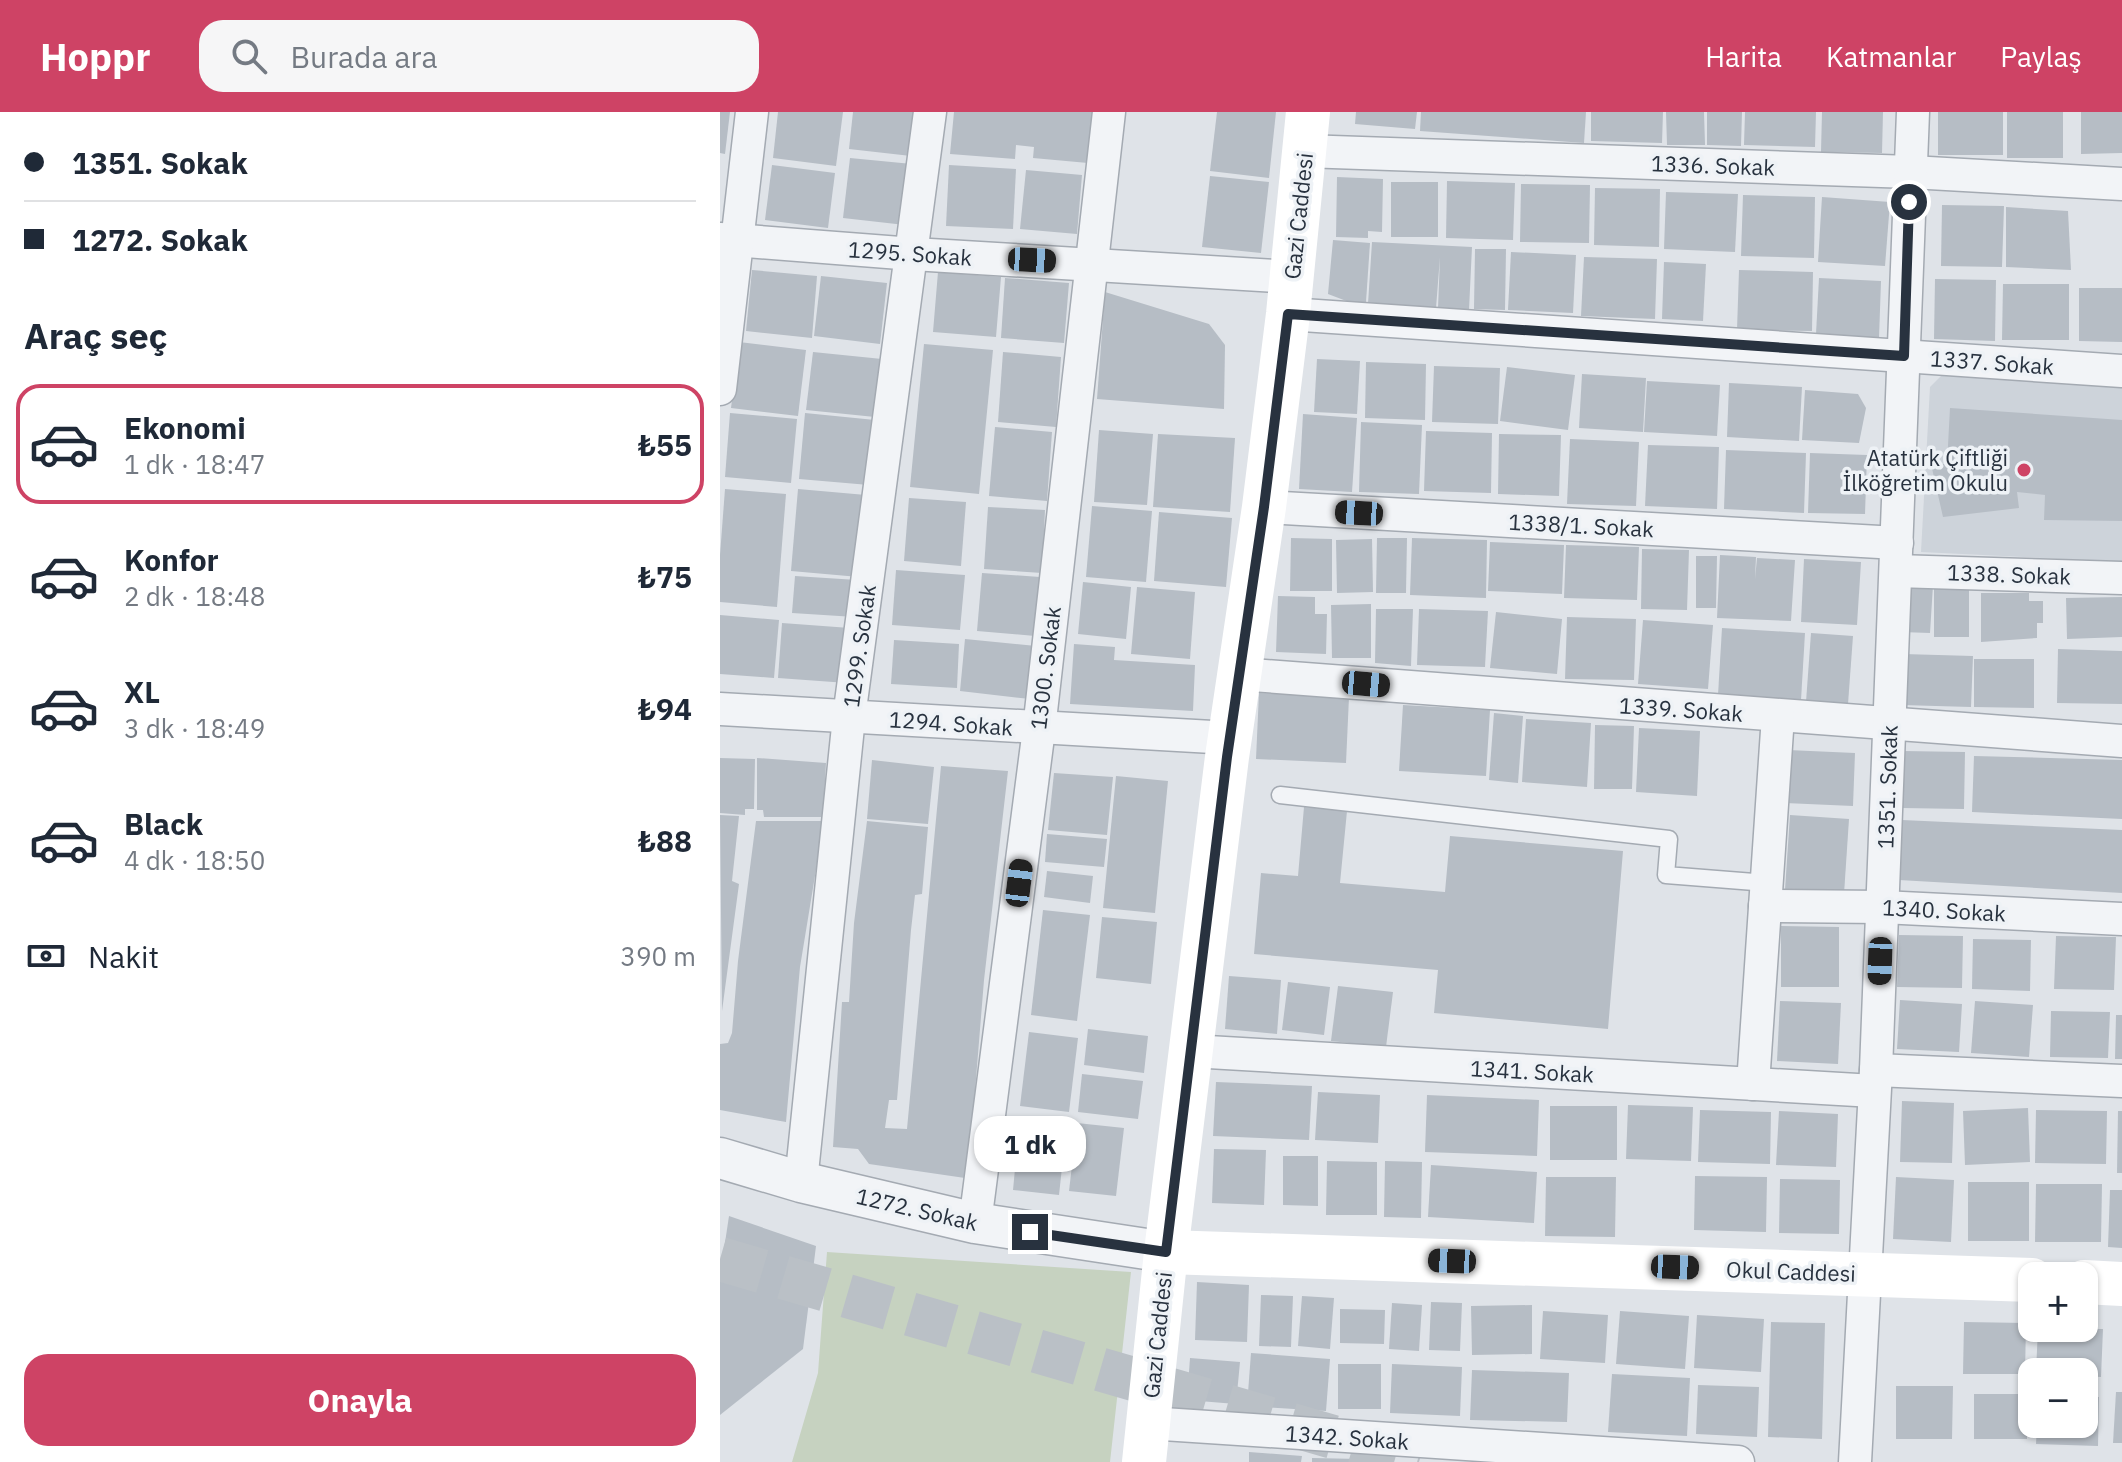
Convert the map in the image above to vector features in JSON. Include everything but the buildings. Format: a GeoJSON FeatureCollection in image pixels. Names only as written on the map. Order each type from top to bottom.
{"type":"FeatureCollection","features":[{"type":"Feature","properties":{"kind":"main road","name":"Gazi Caddesi"},"geometry":{"type":"LineString","coordinates":[[1146,1442],[1166,1252],[1230,738],[1264,507],[1290,295],[1306,131]]}},
{"type":"Feature","properties":{"kind":"main road","name":"Okul Caddesi"},"geometry":{"type":"LineString","coordinates":[[1166,1252],[2018,1279]]}},
{"type":"Feature","properties":{"kind":"main road"},"geometry":{"type":"LineString","coordinates":[[2098,1283],[2122,1284]]}},
{"type":"Feature","properties":{"kind":"street"},"geometry":{"type":"LineString","coordinates":[[720,389],[728,239],[752,112]]}},
{"type":"Feature","properties":{"kind":"street","name":"1299. Sokak"},"geometry":{"type":"LineString","coordinates":[[801,1182],[849,717],[930,112]]}},
{"type":"Feature","properties":{"kind":"street","name":"1300. Sokak"},"geometry":{"type":"LineString","coordinates":[[975,1223],[1039,729],[1109,112]]}},
{"type":"Feature","properties":{"kind":"street","name":"1351. Sokak"},"geometry":{"type":"LineString","coordinates":[[1855,1462],[1875,1081],[1913,112]]}},
{"type":"Feature","properties":{"kind":"street","name":"1336. Sokak"},"geometry":{"type":"LineString","coordinates":[[1306,131],[2122,184]]}},
{"type":"Feature","properties":{"kind":"street","name":"1295. Sokak"},"geometry":{"type":"LineString","coordinates":[[728,239],[913,254],[1092,263],[1290,295]]}},
{"type":"Feature","properties":{"kind":"street","name":"1337. Sokak"},"geometry":{"type":"LineString","coordinates":[[1290,295],[1904,356],[2122,371]]}},
{"type":"Feature","properties":{"kind":"street","name":"1338/1. Sokak"},"geometry":{"type":"LineString","coordinates":[[1264,507],[1896,557]]}},
{"type":"Feature","properties":{"kind":"street","name":"1338. Sokak"},"geometry":{"type":"LineString","coordinates":[[1896,557],[2122,578]]}},
{"type":"Feature","properties":{"kind":"street","name":"1339. Sokak"},"geometry":{"type":"LineString","coordinates":[[1239,674],[2122,741]]}},
{"type":"Feature","properties":{"kind":"street","name":"1294. Sokak"},"geometry":{"type":"LineString","coordinates":[[720,709],[1230,738]]}},
{"type":"Feature","properties":{"kind":"street"},"geometry":{"type":"LineString","coordinates":[[1753,1084],[1778,716]]}},
{"type":"Feature","properties":{"kind":"street","name":"1340. Sokak"},"geometry":{"type":"LineString","coordinates":[[1766,894],[1882,907],[2122,919]]}},
{"type":"Feature","properties":{"kind":"street","name":"1341. Sokak"},"geometry":{"type":"LineString","coordinates":[[1191,1051],[1753,1084],[2122,1081]]}},
{"type":"Feature","properties":{"kind":"street","name":"1272. Sokak"},"geometry":{"type":"LineString","coordinates":[[720,1158],[801,1182],[975,1223],[1166,1252]]}},
{"type":"Feature","properties":{"kind":"street","name":"1342. Sokak"},"geometry":{"type":"LineString","coordinates":[[1146,1442],[1738,1462]]}},
{"type":"Feature","properties":{"kind":"lane"},"geometry":{"type":"LineString","coordinates":[[1280,795],[1669,839],[1666,875],[1766,894]]}},
{"type":"Feature","properties":{"kind":"shaded area","name":"Atatürk Çiftliği İlköğretim Okulu"},"geometry":{"type":"Polygon","coordinates":[[[1945,372],[2122,383],[2122,562],[1921,552],[1930,387],[1945,372]]]}},
{"type":"Feature","properties":{"kind":"green space"},"geometry":{"type":"Polygon","coordinates":[[[827,1252],[1131,1272],[1110,1462],[792,1462],[818,1373],[827,1252]]]}},
{"type":"Feature","properties":{"kind":"tunnel"},"geometry":{"type":"LineString","coordinates":[[720,1259],[1419,1462]]}},
{"type":"Feature","properties":{"kind":"place","name":"Atatürk Çiftliği İlköğretim Okulu"},"geometry":{"type":"Point","coordinates":[2024,470]}},
{"type":"Feature","properties":{"kind":"route"},"geometry":{"type":"LineString","coordinates":[[1030,1232],[1166,1252],[1227,757],[1264,507],[1288,314],[1904,356],[1909,202]]}}]}
